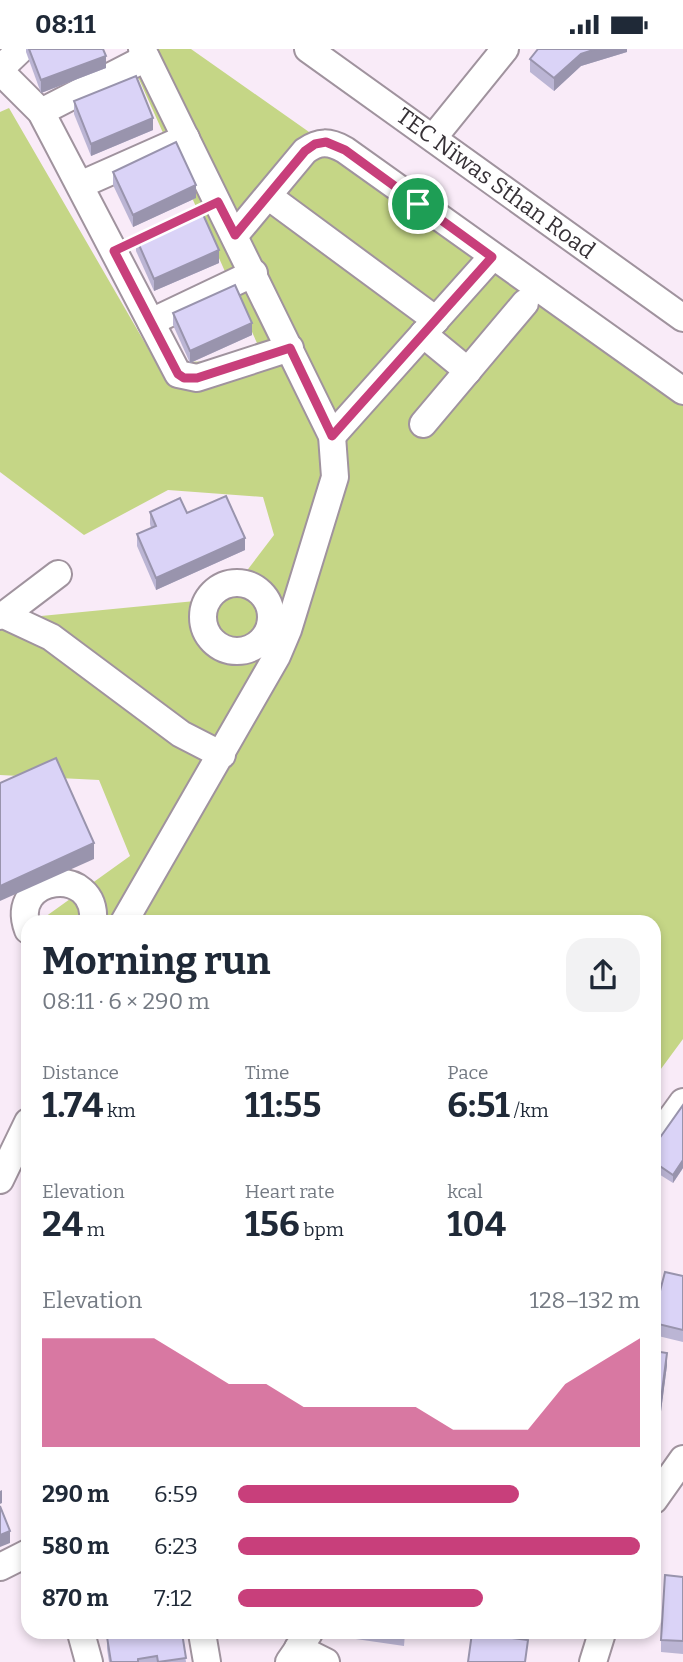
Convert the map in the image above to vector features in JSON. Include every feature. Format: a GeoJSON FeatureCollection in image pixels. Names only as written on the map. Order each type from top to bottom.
{"type":"FeatureCollection","features":[{"type":"Feature","properties":{"kind":"street"},"geometry":{"type":"LineString","coordinates":[[21,49],[0,70],[41,112],[80,185],[126,246],[151,322],[178,374],[184,378],[197,378],[290,348]]}},
{"type":"Feature","properties":{"kind":"street","name":"TEC Niwas Sthan Road"},"geometry":{"type":"LineString","coordinates":[[308,49],[683,318]]}},
{"type":"Feature","properties":{"kind":"street"},"geometry":{"type":"LineString","coordinates":[[433,138],[505,49]]}},
{"type":"Feature","properties":{"kind":"street"},"geometry":{"type":"LineString","coordinates":[[41,112],[144,54],[186,138],[207,208],[235,235],[332,436],[335,477],[279,627],[222,755],[128,915]]}},
{"type":"Feature","properties":{"kind":"street"},"geometry":{"type":"LineString","coordinates":[[80,185],[186,138]]}},
{"type":"Feature","properties":{"kind":"street"},"geometry":{"type":"LineString","coordinates":[[235,235],[305,151],[315,144],[326,142],[345,150],[683,391]]}},
{"type":"Feature","properties":{"kind":"street"},"geometry":{"type":"LineString","coordinates":[[268,196],[429,327],[468,371]]}},
{"type":"Feature","properties":{"kind":"street"},"geometry":{"type":"LineString","coordinates":[[332,436],[492,257]]}},
{"type":"Feature","properties":{"kind":"street"},"geometry":{"type":"LineString","coordinates":[[151,322],[254,273]]}},
{"type":"Feature","properties":{"kind":"street"},"geometry":{"type":"LineString","coordinates":[[424,424],[525,303]]}},
{"type":"Feature","properties":{"kind":"street"},"geometry":{"type":"LineString","coordinates":[[58,574],[2,615],[51,638],[181,734],[222,755]]}},
{"type":"Feature","properties":{"kind":"street"},"geometry":{"type":"LineString","coordinates":[[26,915],[29,899],[47,884],[68,883],[78,887],[92,913],[115,915]]}},
{"type":"Feature","properties":{"kind":"street"},"geometry":{"type":"LineString","coordinates":[[661,1132],[683,1102]]}},
{"type":"Feature","properties":{"kind":"street"},"geometry":{"type":"LineString","coordinates":[[0,1180],[21,1136]]}},
{"type":"Feature","properties":{"kind":"street"},"geometry":{"type":"LineString","coordinates":[[661,1490],[683,1459]]}},
{"type":"Feature","properties":{"kind":"street"},"geometry":{"type":"LineString","coordinates":[[0,1567],[21,1556]]}},
{"type":"Feature","properties":{"kind":"street"},"geometry":{"type":"LineString","coordinates":[[82,1639],[89,1662]]}},
{"type":"Feature","properties":{"kind":"street"},"geometry":{"type":"LineString","coordinates":[[203,1639],[207,1662]]}},
{"type":"Feature","properties":{"kind":"street"},"geometry":{"type":"LineString","coordinates":[[593,1662],[600,1639]]}},
{"type":"Feature","properties":{"kind":"street"},"geometry":{"type":"LineString","coordinates":[[299,1648],[326,1662]]}},
{"type":"Feature","properties":{"kind":"green space"},"geometry":{"type":"Polygon","coordinates":[[[135,49],[191,49],[683,395],[683,1039],[661,1069],[661,915],[48,915],[130,856],[99,780],[0,775],[0,620],[226,598],[274,535],[263,497],[168,490],[84,535],[0,472],[0,112],[9,108],[156,362],[265,361],[134,68],[135,49]]]}},
{"type":"Feature","properties":{"kind":"building"},"geometry":{"type":"Polygon","coordinates":[[[29,49],[103,49],[106,56],[41,80],[29,49]]]}},
{"type":"Feature","properties":{"kind":"building"},"geometry":{"type":"Polygon","coordinates":[[[538,49],[596,49],[581,54],[554,78],[530,59],[538,49]]]}},
{"type":"Feature","properties":{"kind":"building"},"geometry":{"type":"Polygon","coordinates":[[[136,76],[153,118],[91,144],[74,101],[136,76]]]}},
{"type":"Feature","properties":{"kind":"building"},"geometry":{"type":"Polygon","coordinates":[[[176,142],[196,185],[133,215],[113,172],[176,142]]]}},
{"type":"Feature","properties":{"kind":"building"},"geometry":{"type":"Polygon","coordinates":[[[201,210],[219,250],[154,279],[136,238],[201,210]]]}},
{"type":"Feature","properties":{"kind":"building"},"geometry":{"type":"Polygon","coordinates":[[[235,285],[252,323],[190,351],[173,313],[235,285]]]}},
{"type":"Feature","properties":{"kind":"building"},"geometry":{"type":"Polygon","coordinates":[[[226,496],[245,538],[156,578],[137,534],[156,526],[150,512],[180,498],[187,513],[226,496]]]}},
{"type":"Feature","properties":{"kind":"building"},"geometry":{"type":"Polygon","coordinates":[[[56,758],[94,843],[0,886],[0,783],[56,758]]]}},
{"type":"Feature","properties":{"kind":"building"},"geometry":{"type":"Polygon","coordinates":[[[683,1105],[683,1160],[673,1175],[661,1167],[661,1136],[683,1105]]]}},
{"type":"Feature","properties":{"kind":"building"},"geometry":{"type":"Polygon","coordinates":[[[665,1272],[683,1276],[683,1330],[661,1325],[661,1287],[665,1272]]]}},
{"type":"Feature","properties":{"kind":"building"},"geometry":{"type":"Polygon","coordinates":[[[661,1352],[667,1353],[661,1399],[661,1352]]]}},
{"type":"Feature","properties":{"kind":"building"},"geometry":{"type":"Polygon","coordinates":[[[0,1506],[10,1531],[0,1535],[0,1506]]]}},
{"type":"Feature","properties":{"kind":"building"},"geometry":{"type":"Polygon","coordinates":[[[665,1575],[683,1577],[683,1641],[661,1640],[665,1575]]]}},
{"type":"Feature","properties":{"kind":"building"},"geometry":{"type":"Polygon","coordinates":[[[107,1639],[183,1639],[186,1658],[158,1662],[157,1656],[138,1659],[138,1662],[111,1662],[107,1639]]]}},
{"type":"Feature","properties":{"kind":"building"},"geometry":{"type":"Polygon","coordinates":[[[471,1639],[528,1640],[525,1662],[468,1662],[471,1639]]]}},
{"type":"Feature","properties":{"kind":"route"},"geometry":{"type":"LineString","coordinates":[[326,142],[345,150],[418,204],[492,257],[332,436],[290,348],[197,378],[184,378],[178,374],[114,251],[218,202],[235,235],[305,151],[315,144],[326,142]]}}]}
